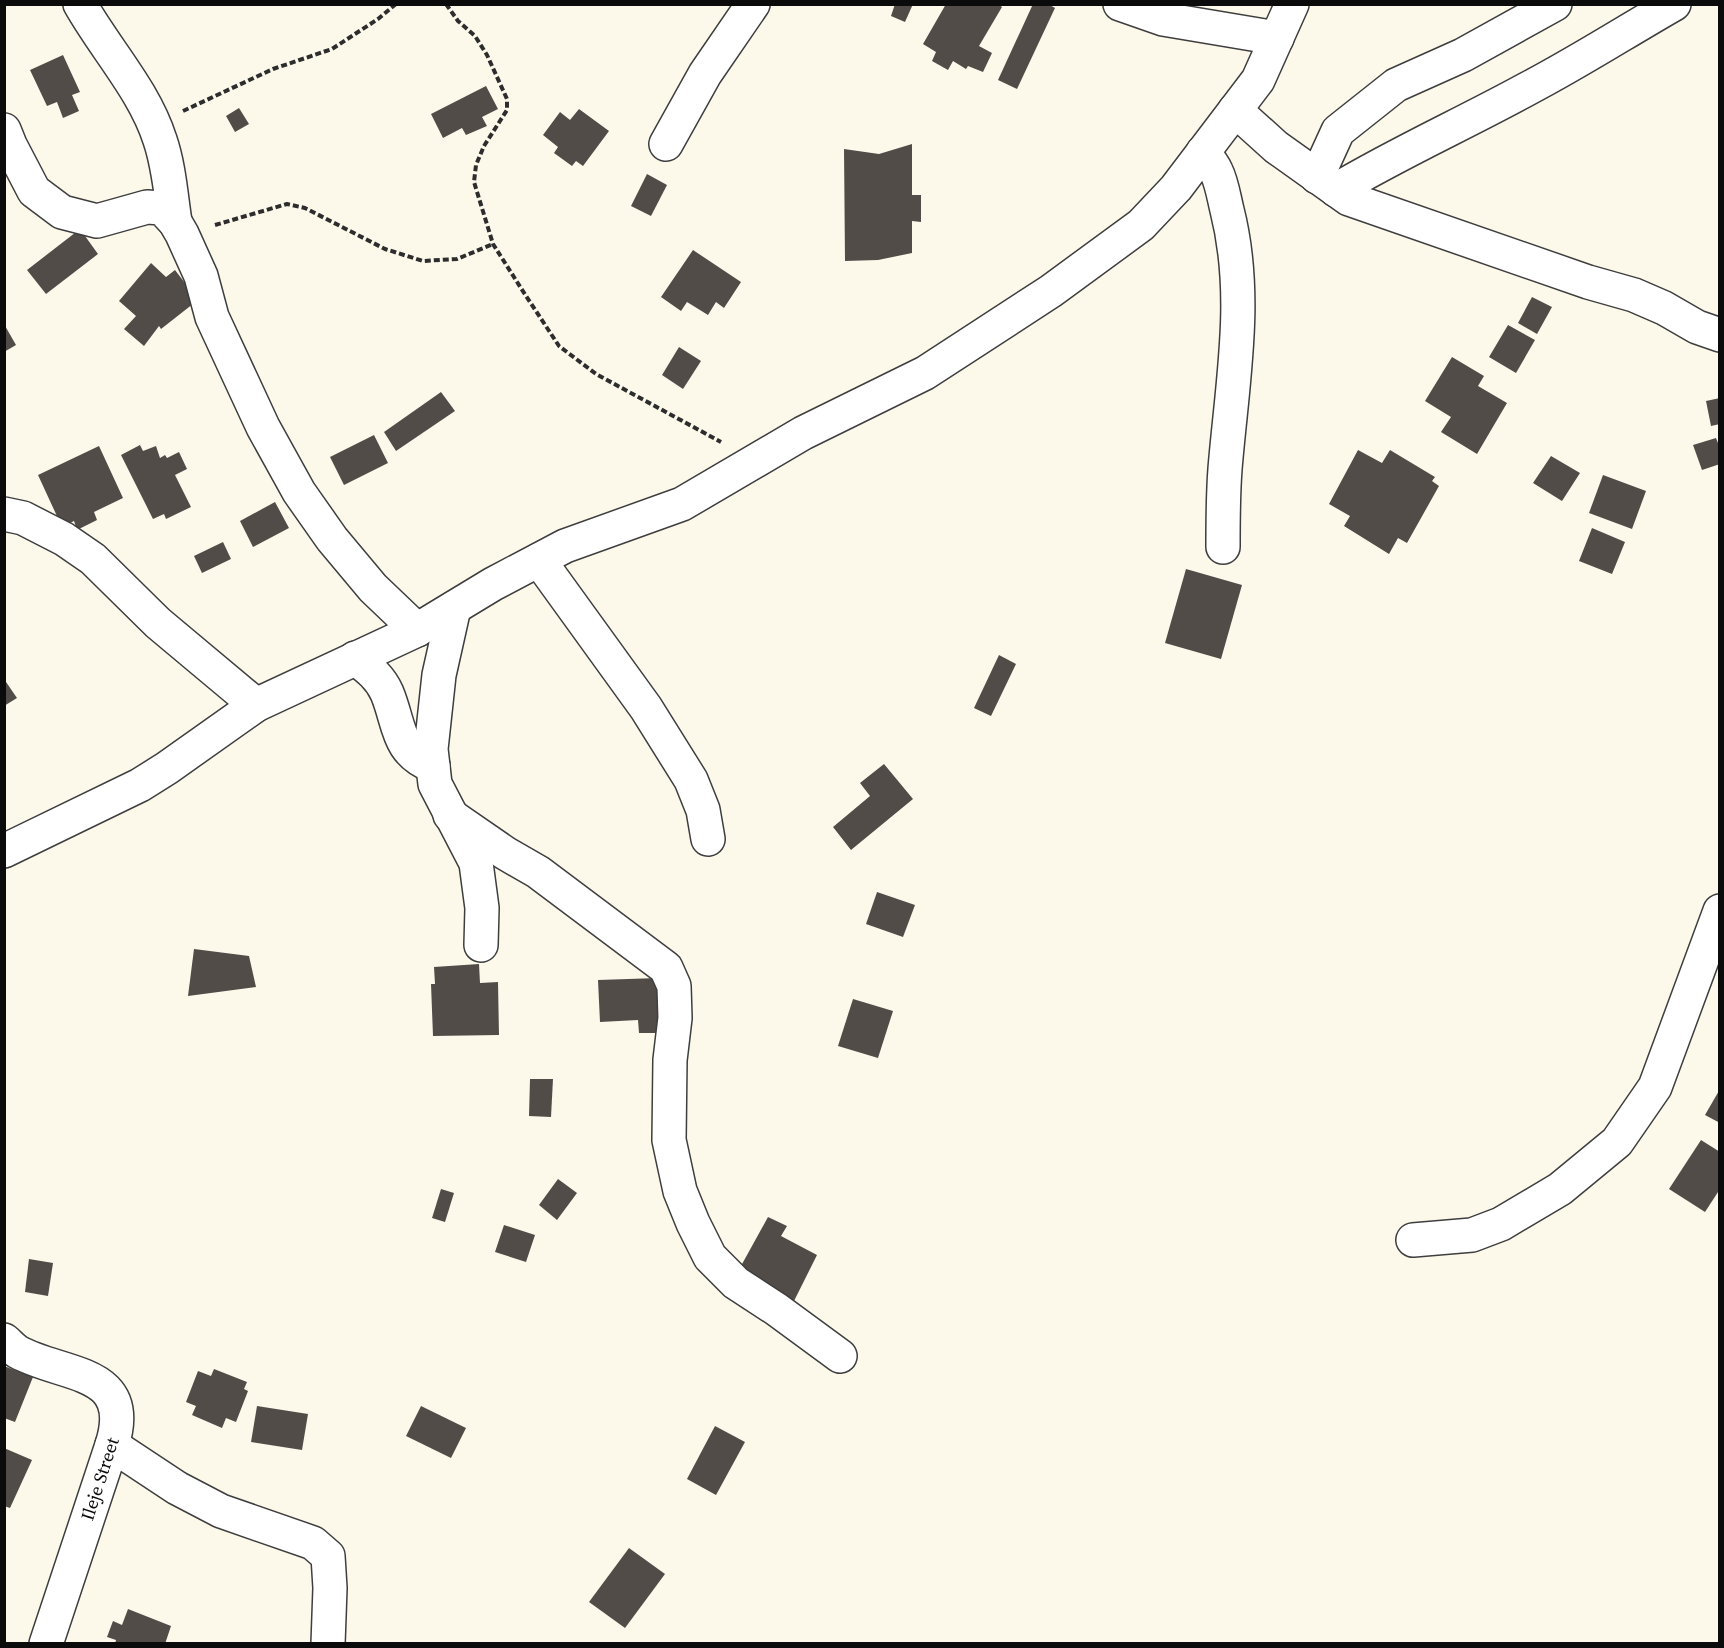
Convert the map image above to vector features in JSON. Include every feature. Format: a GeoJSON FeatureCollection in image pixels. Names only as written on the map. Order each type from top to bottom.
{"type":"FeatureCollection","features":[{"type":"Feature","properties":{"kind":"street"},"geometry":{"type":"LineString","coordinates":[[80,4],[127,75],[154,124],[161,142],[179,228],[201,276],[212,317],[263,427],[299,492],[332,539],[373,588],[417,630]]}},
{"type":"Feature","properties":{"kind":"street"},"geometry":{"type":"LineString","coordinates":[[666,144],[705,74],[753,4]]}},
{"type":"Feature","properties":{"kind":"street"},"geometry":{"type":"LineString","coordinates":[[1120,4],[1163,18],[1277,38]]}},
{"type":"Feature","properties":{"kind":"street"},"geometry":{"type":"LineString","coordinates":[[4,851],[140,785],[256,705],[417,630],[565,546],[682,504],[803,433],[925,373],[1052,291],[1141,225],[1176,188],[1258,80],[1292,4]]}},
{"type":"Feature","properties":{"kind":"street"},"geometry":{"type":"LineString","coordinates":[[1326,183],[1338,131],[1389,91],[1472,50],[1555,4]]}},
{"type":"Feature","properties":{"kind":"street"},"geometry":{"type":"LineString","coordinates":[[1326,183],[1383,162],[1467,122],[1674,4]]}},
{"type":"Feature","properties":{"kind":"street"},"geometry":{"type":"LineString","coordinates":[[1235,110],[1276,147],[1348,199],[1588,282],[1634,295],[1664,308],[1697,327],[1719,335]]}},
{"type":"Feature","properties":{"kind":"street"},"geometry":{"type":"LineString","coordinates":[[4,130],[34,191],[62,212],[97,221],[147,207],[162,208],[179,228]]}},
{"type":"Feature","properties":{"kind":"street"},"geometry":{"type":"LineString","coordinates":[[1203,152],[1216,171],[1223,193],[1232,228],[1237,270],[1236,366],[1225,470],[1223,547]]}},
{"type":"Feature","properties":{"kind":"street"},"geometry":{"type":"LineString","coordinates":[[4,514],[23,518],[63,539],[93,559],[158,623],[256,705]]}},
{"type":"Feature","properties":{"kind":"street"},"geometry":{"type":"LineString","coordinates":[[538,560],[646,708],[691,780],[703,810],[708,839]]}},
{"type":"Feature","properties":{"kind":"street"},"geometry":{"type":"LineString","coordinates":[[454,608],[439,675],[431,749],[435,784],[476,862],[482,908],[481,945]]}},
{"type":"Feature","properties":{"kind":"street"},"geometry":{"type":"LineString","coordinates":[[355,658],[369,668],[387,692],[402,739],[408,750],[421,761],[433,766]]}},
{"type":"Feature","properties":{"kind":"street"},"geometry":{"type":"LineString","coordinates":[[450,815],[548,879],[666,969],[674,986],[675,1018],[670,1060],[669,1140],[680,1191],[693,1223],[710,1257],[736,1283],[840,1356]]}},
{"type":"Feature","properties":{"kind":"street"},"geometry":{"type":"LineString","coordinates":[[1413,1240],[1472,1235],[1501,1224],[1560,1189],[1617,1142],[1655,1087],[1719,911]]}},
{"type":"Feature","properties":{"kind":"street","name":"Ileje Street"},"geometry":{"type":"LineString","coordinates":[[4,1340],[16,1351],[87,1377],[106,1389],[112,1396],[118,1416],[112,1445],[46,1644]]}},
{"type":"Feature","properties":{"kind":"street"},"geometry":{"type":"LineString","coordinates":[[112,1445],[177,1488],[221,1511],[313,1543],[328,1556],[330,1588],[328,1644]]}},
{"type":"Feature","properties":{"kind":"path"},"geometry":{"type":"LineString","coordinates":[[154,124],[273,69],[332,49],[378,19],[396,4]]}},
{"type":"Feature","properties":{"kind":"path"},"geometry":{"type":"LineString","coordinates":[[446,4],[475,36],[487,55],[507,99],[507,111],[484,146],[476,165],[474,182],[493,244],[559,346],[596,374],[755,461]]}},
{"type":"Feature","properties":{"kind":"path"},"geometry":{"type":"LineString","coordinates":[[179,228],[286,204],[305,208],[385,249],[423,261],[457,259],[493,244]]}},
{"type":"Feature","properties":{"kind":"building"},"geometry":{"type":"Polygon","coordinates":[[[895,4],[913,4],[905,22],[891,16],[895,4]]]}},
{"type":"Feature","properties":{"kind":"building"},"geometry":{"type":"Polygon","coordinates":[[[946,4],[998,4],[1002,7],[979,46],[992,53],[983,72],[968,66],[966,69],[953,61],[948,70],[932,61],[936,52],[923,44],[946,4]]]}},
{"type":"Feature","properties":{"kind":"building"},"geometry":{"type":"Polygon","coordinates":[[[1033,4],[1048,4],[1055,8],[1017,89],[998,80],[1033,4]]]}},
{"type":"Feature","properties":{"kind":"building"},"geometry":{"type":"Polygon","coordinates":[[[63,55],[80,92],[72,95],[79,111],[63,118],[57,102],[47,106],[30,70],[63,55]]]}},
{"type":"Feature","properties":{"kind":"building"},"geometry":{"type":"Polygon","coordinates":[[[486,86],[498,109],[482,117],[487,126],[466,135],[462,128],[443,138],[431,114],[486,86]]]}},
{"type":"Feature","properties":{"kind":"building"},"geometry":{"type":"Polygon","coordinates":[[[239,108],[249,124],[235,132],[226,116],[239,108]]]}},
{"type":"Feature","properties":{"kind":"building"},"geometry":{"type":"Polygon","coordinates":[[[579,109],[609,131],[583,166],[576,161],[572,166],[554,153],[558,147],[543,135],[560,112],[570,120],[579,109]]]}},
{"type":"Feature","properties":{"kind":"building"},"geometry":{"type":"Polygon","coordinates":[[[912,144],[912,195],[921,195],[921,222],[912,221],[912,253],[878,260],[845,261],[844,149],[879,154],[912,144]]]}},
{"type":"Feature","properties":{"kind":"building"},"geometry":{"type":"Polygon","coordinates":[[[647,174],[667,185],[651,216],[631,206],[647,174]]]}},
{"type":"Feature","properties":{"kind":"building"},"geometry":{"type":"Polygon","coordinates":[[[80,229],[98,254],[46,294],[27,270],[80,229]]]}},
{"type":"Feature","properties":{"kind":"building"},"geometry":{"type":"Polygon","coordinates":[[[693,250],[741,282],[724,308],[716,302],[708,315],[687,302],[681,311],[661,297],[693,250]]]}},
{"type":"Feature","properties":{"kind":"building"},"geometry":{"type":"Polygon","coordinates":[[[151,263],[166,277],[175,270],[198,300],[161,329],[159,326],[144,346],[124,329],[136,316],[119,301],[151,263]]]}},
{"type":"Feature","properties":{"kind":"building"},"geometry":{"type":"Polygon","coordinates":[[[1532,297],[1552,307],[1537,334],[1518,323],[1532,297]]]}},
{"type":"Feature","properties":{"kind":"building"},"geometry":{"type":"Polygon","coordinates":[[[4,324],[16,345],[4,352],[4,324]]]}},
{"type":"Feature","properties":{"kind":"building"},"geometry":{"type":"Polygon","coordinates":[[[1508,325],[1535,340],[1516,373],[1489,357],[1508,325]]]}},
{"type":"Feature","properties":{"kind":"building"},"geometry":{"type":"Polygon","coordinates":[[[679,347],[701,361],[683,389],[662,375],[679,347]]]}},
{"type":"Feature","properties":{"kind":"building"},"geometry":{"type":"Polygon","coordinates":[[[1452,357],[1484,376],[1478,386],[1507,403],[1477,454],[1441,432],[1451,417],[1425,401],[1452,357]]]}},
{"type":"Feature","properties":{"kind":"building"},"geometry":{"type":"Polygon","coordinates":[[[441,392],[455,411],[396,451],[384,432],[441,392]]]}},
{"type":"Feature","properties":{"kind":"building"},"geometry":{"type":"Polygon","coordinates":[[[1720,398],[1720,424],[1711,426],[1706,401],[1720,398]]]}},
{"type":"Feature","properties":{"kind":"building"},"geometry":{"type":"Polygon","coordinates":[[[374,435],[388,463],[344,485],[330,457],[374,435]]]}},
{"type":"Feature","properties":{"kind":"building"},"geometry":{"type":"Polygon","coordinates":[[[1716,438],[1720,448],[1720,464],[1702,470],[1693,445],[1716,438]]]}},
{"type":"Feature","properties":{"kind":"building"},"geometry":{"type":"Polygon","coordinates":[[[140,445],[143,451],[156,446],[160,458],[165,455],[167,458],[179,452],[187,469],[175,475],[191,507],[166,519],[164,514],[153,519],[121,455],[140,445]]]}},
{"type":"Feature","properties":{"kind":"building"},"geometry":{"type":"Polygon","coordinates":[[[99,446],[123,498],[94,512],[97,520],[77,530],[74,521],[62,527],[38,475],[99,446]]]}},
{"type":"Feature","properties":{"kind":"building"},"geometry":{"type":"Polygon","coordinates":[[[1358,450],[1382,463],[1390,450],[1435,477],[1432,481],[1439,486],[1407,543],[1398,538],[1389,554],[1344,526],[1350,516],[1329,504],[1358,450]]]}},
{"type":"Feature","properties":{"kind":"building"},"geometry":{"type":"Polygon","coordinates":[[[1551,456],[1580,473],[1562,501],[1533,483],[1551,456]]]}},
{"type":"Feature","properties":{"kind":"building"},"geometry":{"type":"Polygon","coordinates":[[[1603,475],[1646,491],[1632,529],[1589,513],[1603,475]]]}},
{"type":"Feature","properties":{"kind":"building"},"geometry":{"type":"Polygon","coordinates":[[[275,502],[289,528],[253,547],[240,521],[275,502]]]}},
{"type":"Feature","properties":{"kind":"building"},"geometry":{"type":"Polygon","coordinates":[[[1592,528],[1625,542],[1612,574],[1579,561],[1592,528]]]}},
{"type":"Feature","properties":{"kind":"building"},"geometry":{"type":"Polygon","coordinates":[[[223,542],[231,559],[202,573],[194,556],[223,542]]]}},
{"type":"Feature","properties":{"kind":"building"},"geometry":{"type":"Polygon","coordinates":[[[1186,569],[1242,585],[1221,659],[1165,643],[1186,569]]]}},
{"type":"Feature","properties":{"kind":"building"},"geometry":{"type":"Polygon","coordinates":[[[999,655],[1016,664],[991,716],[974,708],[999,655]]]}},
{"type":"Feature","properties":{"kind":"building"},"geometry":{"type":"Polygon","coordinates":[[[4,679],[17,698],[4,706],[4,679]]]}},
{"type":"Feature","properties":{"kind":"building"},"geometry":{"type":"Polygon","coordinates":[[[884,764],[913,799],[851,850],[833,827],[870,796],[860,783],[884,764]]]}},
{"type":"Feature","properties":{"kind":"building"},"geometry":{"type":"Polygon","coordinates":[[[877,892],[915,905],[903,937],[866,924],[877,892]]]}},
{"type":"Feature","properties":{"kind":"building"},"geometry":{"type":"Polygon","coordinates":[[[194,949],[249,956],[256,987],[188,996],[194,949]]]}},
{"type":"Feature","properties":{"kind":"building"},"geometry":{"type":"Polygon","coordinates":[[[479,964],[480,983],[498,982],[499,1035],[433,1036],[431,984],[435,984],[434,967],[479,964]]]}},
{"type":"Feature","properties":{"kind":"building"},"geometry":{"type":"Polygon","coordinates":[[[658,978],[658,1033],[639,1033],[638,1020],[600,1022],[598,980],[658,978]]]}},
{"type":"Feature","properties":{"kind":"building"},"geometry":{"type":"Polygon","coordinates":[[[853,999],[893,1011],[878,1058],[838,1046],[853,999]]]}},
{"type":"Feature","properties":{"kind":"building"},"geometry":{"type":"Polygon","coordinates":[[[530,1079],[553,1079],[551,1117],[529,1116],[530,1079]]]}},
{"type":"Feature","properties":{"kind":"building"},"geometry":{"type":"Polygon","coordinates":[[[1720,1089],[1720,1123],[1705,1115],[1720,1089]]]}},
{"type":"Feature","properties":{"kind":"building"},"geometry":{"type":"Polygon","coordinates":[[[1701,1140],[1720,1152],[1720,1189],[1705,1212],[1669,1189],[1701,1140]]]}},
{"type":"Feature","properties":{"kind":"building"},"geometry":{"type":"Polygon","coordinates":[[[558,1179],[577,1193],[557,1220],[539,1205],[558,1179]]]}},
{"type":"Feature","properties":{"kind":"building"},"geometry":{"type":"Polygon","coordinates":[[[441,1189],[454,1193],[445,1222],[432,1218],[441,1189]]]}},
{"type":"Feature","properties":{"kind":"building"},"geometry":{"type":"Polygon","coordinates":[[[768,1217],[787,1226],[781,1236],[817,1255],[793,1303],[736,1275],[768,1217]]]}},
{"type":"Feature","properties":{"kind":"building"},"geometry":{"type":"Polygon","coordinates":[[[504,1225],[535,1235],[526,1262],[495,1252],[504,1225]]]}},
{"type":"Feature","properties":{"kind":"building"},"geometry":{"type":"Polygon","coordinates":[[[29,1259],[53,1263],[48,1296],[25,1292],[29,1259]]]}},
{"type":"Feature","properties":{"kind":"building"},"geometry":{"type":"Polygon","coordinates":[[[4,1366],[33,1377],[15,1422],[4,1418],[4,1366]]]}},
{"type":"Feature","properties":{"kind":"building"},"geometry":{"type":"Polygon","coordinates":[[[214,1369],[247,1382],[244,1389],[248,1391],[236,1422],[226,1418],[222,1428],[192,1415],[196,1406],[186,1402],[198,1371],[211,1376],[214,1369]]]}},
{"type":"Feature","properties":{"kind":"building"},"geometry":{"type":"Polygon","coordinates":[[[257,1406],[308,1414],[302,1450],[251,1442],[257,1406]]]}},
{"type":"Feature","properties":{"kind":"building"},"geometry":{"type":"Polygon","coordinates":[[[421,1406],[466,1428],[451,1458],[406,1436],[421,1406]]]}},
{"type":"Feature","properties":{"kind":"building"},"geometry":{"type":"Polygon","coordinates":[[[715,1426],[745,1442],[716,1495],[687,1479],[715,1426]]]}},
{"type":"Feature","properties":{"kind":"building"},"geometry":{"type":"Polygon","coordinates":[[[4,1448],[32,1460],[10,1508],[4,1506],[4,1448]]]}},
{"type":"Feature","properties":{"kind":"building"},"geometry":{"type":"Polygon","coordinates":[[[629,1548],[665,1574],[625,1628],[589,1602],[629,1548]]]}},
{"type":"Feature","properties":{"kind":"building"},"geometry":{"type":"Polygon","coordinates":[[[128,1609],[171,1626],[165,1644],[115,1644],[116,1640],[107,1637],[113,1621],[122,1625],[128,1609]]]}}]}
